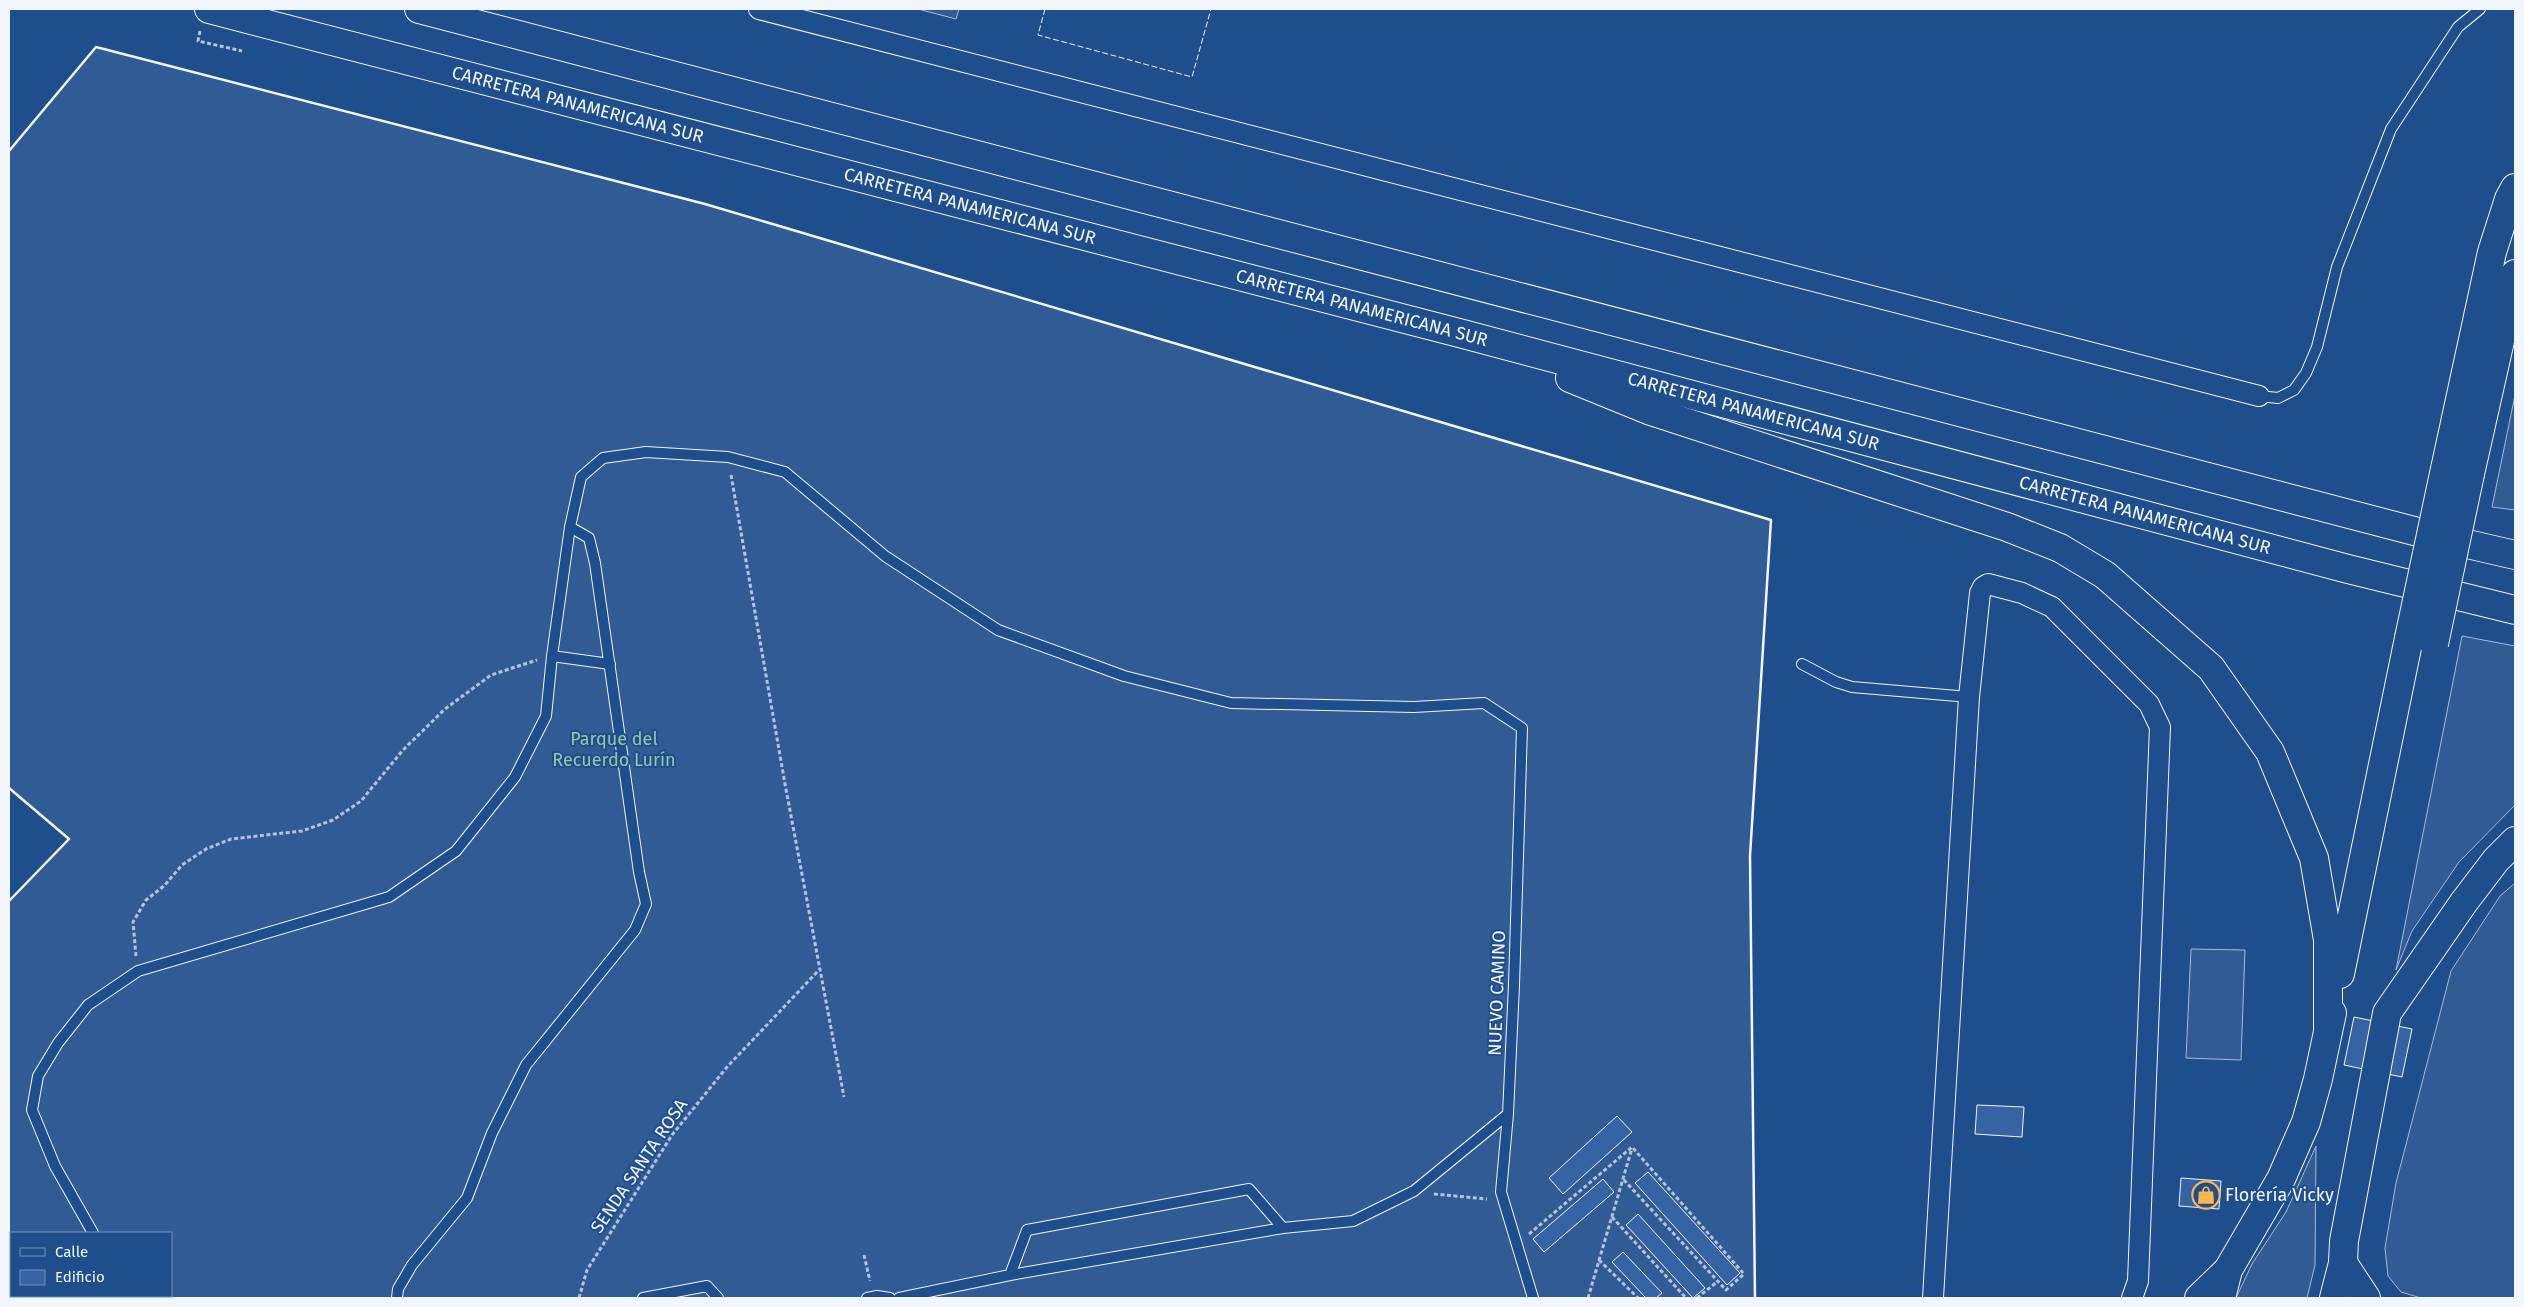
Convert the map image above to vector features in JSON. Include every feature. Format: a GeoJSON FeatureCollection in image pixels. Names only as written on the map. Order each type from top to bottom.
{"type":"FeatureCollection","features":[{"type":"Feature","properties":{"kind":"highway","name":"CARRETERA PANAMERICANA SUR"},"geometry":{"type":"LineString","coordinates":[[209,9],[1463,334],[2338,566],[2515,610]]}},
{"type":"Feature","properties":{"kind":"highway"},"geometry":{"type":"LineString","coordinates":[[419,9],[2437,537],[2515,555]]}},
{"type":"Feature","properties":{"kind":"highway"},"geometry":{"type":"LineString","coordinates":[[2221,1298],[2228,1270],[2281,1179],[2306,1122],[2318,1080],[2328,1030],[2421,641],[2457,472],[2492,252],[2509,200],[2515,188]]}},
{"type":"Feature","properties":{"kind":"highway"},"geometry":{"type":"LineString","coordinates":[[2457,472],[2515,274]]}},
{"type":"Feature","properties":{"kind":"highway"},"geometry":{"type":"LineString","coordinates":[[1463,334],[1651,411],[2007,527],[2060,548],[2104,575],[2211,668],[2270,752],[2314,858],[2328,940],[2328,1030]]}},
{"type":"Feature","properties":{"kind":"highway"},"geometry":{"type":"LineString","coordinates":[[2437,537],[2515,546]]}},
{"type":"Feature","properties":{"kind":"highway"},"geometry":{"type":"LineString","coordinates":[[2334,1298],[2343,1263],[2344,1241],[2387,1014],[2464,902],[2496,860],[2515,841]]}},
{"type":"Feature","properties":{"kind":"highway"},"geometry":{"type":"LineString","coordinates":[[2343,1263],[2366,1298]]}},
{"type":"Feature","properties":{"kind":"highway"},"geometry":{"type":"LineString","coordinates":[[2198,1298],[2228,1270]]}},
{"type":"Feature","properties":{"kind":"street"},"geometry":{"type":"LineString","coordinates":[[759,9],[2259,396]]}},
{"type":"Feature","properties":{"kind":"street"},"geometry":{"type":"LineString","coordinates":[[1933,1298],[1969,697],[1980,593],[1982,587],[1988,584],[2022,593],[2052,607],[2149,704],[2160,727],[2138,1281],[2132,1298]]}},
{"type":"Feature","properties":{"kind":"lane"},"geometry":{"type":"LineString","coordinates":[[2259,396],[2278,398],[2294,390],[2306,373],[2317,347],[2337,267],[2391,129],[2458,27],[2480,9]]}},
{"type":"Feature","properties":{"kind":"lane"},"geometry":{"type":"LineString","coordinates":[[91,1232],[55,1166],[32,1110],[38,1076],[58,1042],[88,1005],[138,972],[389,897],[456,851],[515,778],[546,716],[552,656],[570,527],[581,476],[603,458],[646,452],[728,457]]}},
{"type":"Feature","properties":{"kind":"lane","name":"NUEVO CAMINO"},"geometry":{"type":"LineString","coordinates":[[728,457],[785,472],[885,556],[998,630],[1124,676],[1232,703],[1414,707],[1484,703],[1522,728],[1508,1114],[1501,1192],[1533,1298]]}},
{"type":"Feature","properties":{"kind":"lane"},"geometry":{"type":"LineString","coordinates":[[397,1298],[398,1289],[412,1265],[467,1198],[492,1132],[526,1065],[635,930],[646,904],[639,872],[595,563],[589,538],[570,527]]}},
{"type":"Feature","properties":{"kind":"lane"},"geometry":{"type":"LineString","coordinates":[[552,656],[610,664]]}},
{"type":"Feature","properties":{"kind":"lane"},"geometry":{"type":"LineString","coordinates":[[1802,664],[1836,682],[1852,687],[1969,697]]}},
{"type":"Feature","properties":{"kind":"lane"},"geometry":{"type":"LineString","coordinates":[[900,1298],[1010,1275],[1283,1228],[1352,1222],[1414,1191],[1508,1114]]}},
{"type":"Feature","properties":{"kind":"lane"},"geometry":{"type":"LineString","coordinates":[[1010,1275],[1027,1230],[1249,1189],[1283,1228]]}},
{"type":"Feature","properties":{"kind":"lane"},"geometry":{"type":"LineString","coordinates":[[643,1298],[707,1286],[718,1298]]}},
{"type":"Feature","properties":{"kind":"lane"},"geometry":{"type":"LineString","coordinates":[[870,1298],[890,1298]]}},
{"type":"Feature","properties":{"kind":"path"},"geometry":{"type":"LineString","coordinates":[[198,42],[242,51]]}},
{"type":"Feature","properties":{"kind":"path"},"geometry":{"type":"LineString","coordinates":[[728,457],[819,970],[844,1098]]}},
{"type":"Feature","properties":{"kind":"path"},"geometry":{"type":"LineString","coordinates":[[138,972],[134,922],[146,900],[164,886],[182,865],[206,849],[231,839],[302,831],[333,820],[361,801],[403,750],[445,709],[491,675],[552,656]]}},
{"type":"Feature","properties":{"kind":"path","name":"SENDA SANTA ROSA"},"geometry":{"type":"LineString","coordinates":[[579,1298],[587,1270],[672,1135],[727,1067],[819,970]]}},
{"type":"Feature","properties":{"kind":"path"},"geometry":{"type":"LineString","coordinates":[[1588,1298],[1632,1148]]}},
{"type":"Feature","properties":{"kind":"path"},"geometry":{"type":"LineString","coordinates":[[1517,1244],[1632,1148]]}},
{"type":"Feature","properties":{"kind":"path"},"geometry":{"type":"LineString","coordinates":[[1623,1179],[1726,1290],[1744,1274],[1632,1148]]}},
{"type":"Feature","properties":{"kind":"path"},"geometry":{"type":"LineString","coordinates":[[1414,1191],[1468,1199],[1503,1200]]}},
{"type":"Feature","properties":{"kind":"path"},"geometry":{"type":"LineString","coordinates":[[1612,1217],[1684,1298]]}},
{"type":"Feature","properties":{"kind":"path"},"geometry":{"type":"LineString","coordinates":[[864,1255],[870,1298]]}},
{"type":"Feature","properties":{"kind":"path"},"geometry":{"type":"LineString","coordinates":[[1599,1260],[1638,1298]]}},
{"type":"Feature","properties":{"kind":"path"},"geometry":{"type":"LineString","coordinates":[[1697,1298],[1718,1281]]}},
{"type":"Feature","properties":{"kind":"shaded area"},"geometry":{"type":"Polygon","coordinates":[[[918,9],[959,9],[956,19],[918,9]]]}},
{"type":"Feature","properties":{"kind":"shaded area","name":"Parque del Recuerdo Lurín"},"geometry":{"type":"Polygon","coordinates":[[[96,47],[705,204],[1771,520],[1750,856],[1755,1298],[9,1298],[9,901],[69,839],[9,788],[9,151],[96,47]]]}},
{"type":"Feature","properties":{"kind":"shaded area"},"geometry":{"type":"Polygon","coordinates":[[[2515,395],[2515,510],[2492,507],[2515,395]]]}},
{"type":"Feature","properties":{"kind":"shaded area"},"geometry":{"type":"Polygon","coordinates":[[[2462,636],[2515,646],[2515,805],[2459,862],[2412,931],[2396,970],[2462,636]]]}},
{"type":"Feature","properties":{"kind":"shaded area"},"geometry":{"type":"Polygon","coordinates":[[[2515,883],[2515,1298],[2421,1298],[2401,1292],[2388,1276],[2385,1248],[2396,1183],[2451,971],[2500,896],[2515,883]]]}},
{"type":"Feature","properties":{"kind":"shaded area"},"geometry":{"type":"Polygon","coordinates":[[[2191,949],[2245,950],[2241,1060],[2186,1058],[2191,949]]]}},
{"type":"Feature","properties":{"kind":"shaded area"},"geometry":{"type":"Polygon","coordinates":[[[2316,1146],[2315,1265],[2307,1298],[2236,1298],[2252,1264],[2286,1212],[2316,1146]]]}},
{"type":"Feature","properties":{"kind":"building"},"geometry":{"type":"Polygon","coordinates":[[[2354,1017],[2412,1029],[2402,1077],[2344,1065],[2354,1017]]]}},
{"type":"Feature","properties":{"kind":"building"},"geometry":{"type":"Polygon","coordinates":[[[1977,1105],[2024,1107],[2022,1137],[1975,1134],[1977,1105]]]}},
{"type":"Feature","properties":{"kind":"building"},"geometry":{"type":"Polygon","coordinates":[[[1617,1116],[1632,1132],[1563,1194],[1549,1178],[1617,1116]]]}},
{"type":"Feature","properties":{"kind":"building"},"geometry":{"type":"Polygon","coordinates":[[[1648,1172],[1740,1273],[1727,1285],[1635,1183],[1648,1172]]]}},
{"type":"Feature","properties":{"kind":"building"},"geometry":{"type":"Polygon","coordinates":[[[2181,1178],[2221,1181],[2219,1209],[2179,1206],[2181,1178]]]}},
{"type":"Feature","properties":{"kind":"building"},"geometry":{"type":"Polygon","coordinates":[[[1603,1179],[1614,1192],[1544,1252],[1533,1239],[1603,1179]]]}},
{"type":"Feature","properties":{"kind":"building"},"geometry":{"type":"Polygon","coordinates":[[[1638,1214],[1705,1288],[1693,1298],[1626,1225],[1638,1214]]]}},
{"type":"Feature","properties":{"kind":"building"},"geometry":{"type":"Polygon","coordinates":[[[1623,1252],[1662,1293],[1656,1298],[1646,1298],[1612,1262],[1623,1252]]]}},
{"type":"Feature","properties":{"kind":"fence"},"geometry":{"type":"LineString","coordinates":[[1045,9],[1038,35],[1192,77],[1211,9]]}},
{"type":"Feature","properties":{"kind":"wall"},"geometry":{"type":"LineString","coordinates":[[9,151],[96,47],[705,204],[1771,520],[1750,856],[1755,1298]]}},
{"type":"Feature","properties":{"kind":"wall"},"geometry":{"type":"LineString","coordinates":[[9,788],[69,839],[9,901]]}},
{"type":"Feature","properties":{"kind":"place","name":"Florería Vicky"},"geometry":{"type":"Point","coordinates":[2206,1195]}}]}
